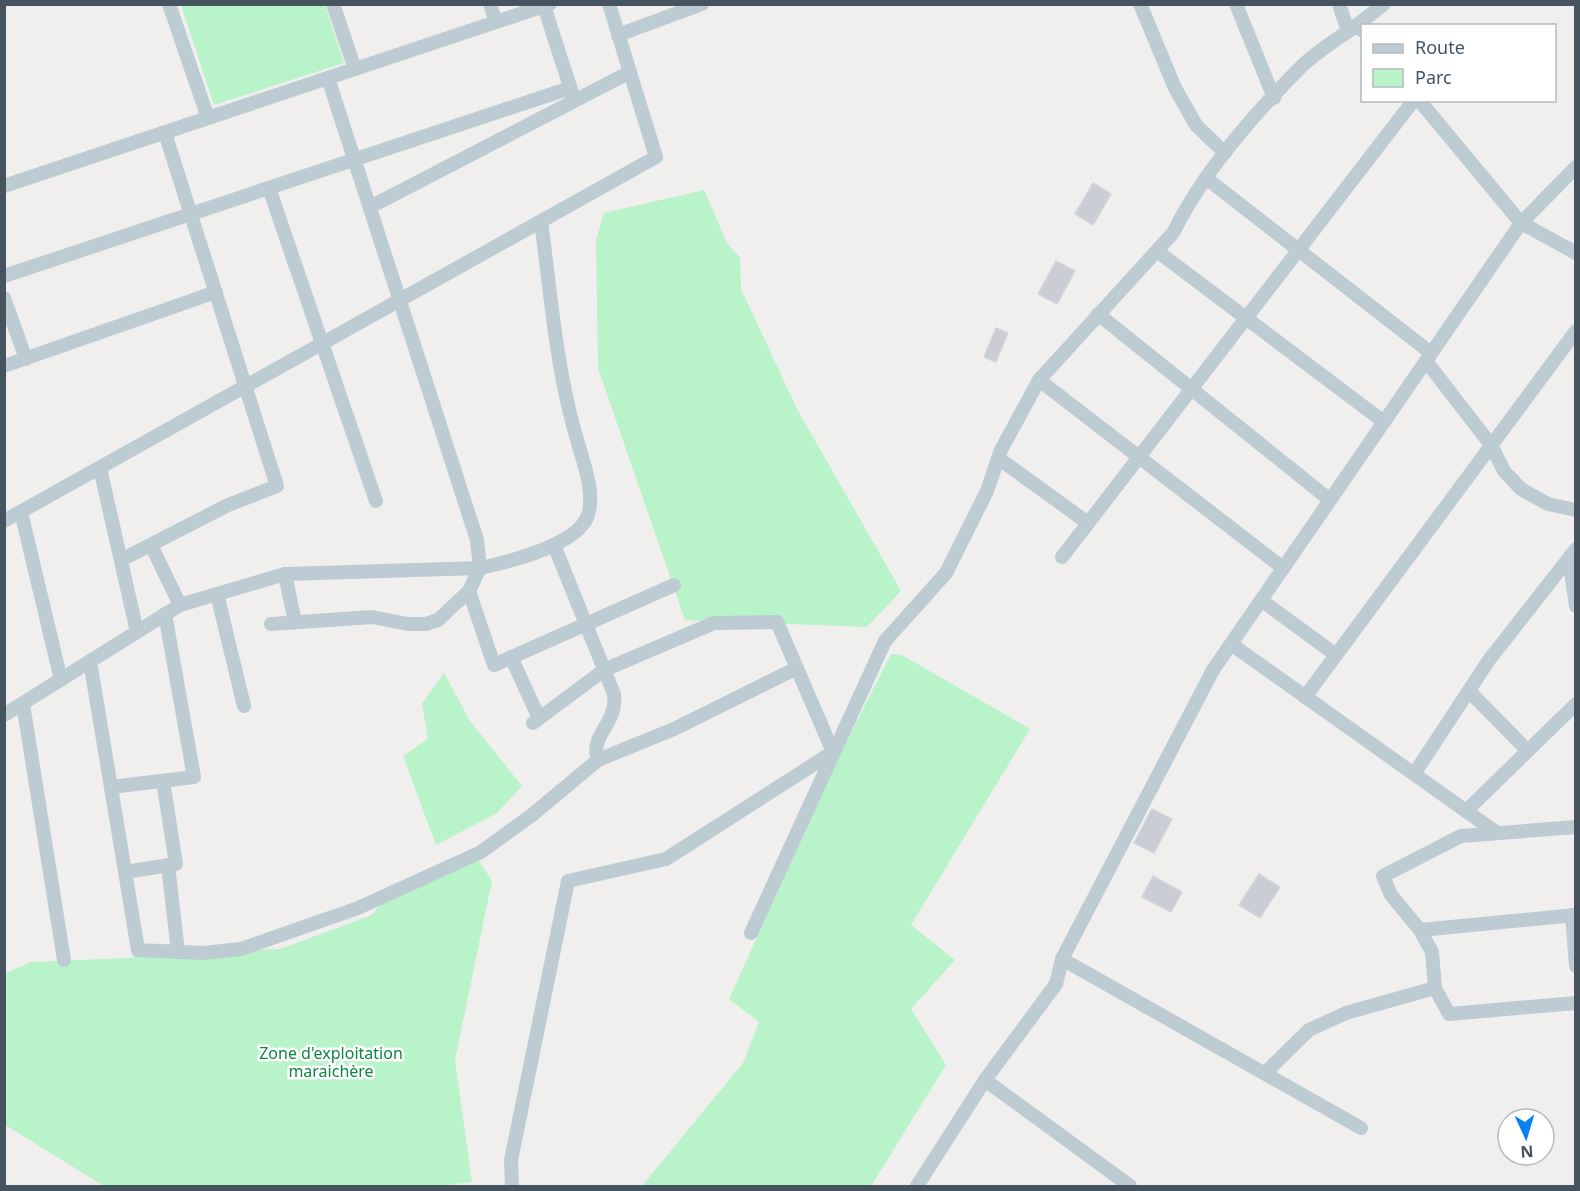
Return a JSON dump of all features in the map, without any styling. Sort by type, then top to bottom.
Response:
[{"type":"street","points":[[169,4],[208,118]]},
{"type":"street","points":[[333,4],[355,69]]},
{"type":"street","points":[[490,4],[496,22]]},
{"type":"street","points":[[4,521],[656,157],[609,4]]},
{"type":"street","points":[[618,35],[702,4]]},
{"type":"street","points":[[1140,4],[1175,88],[1196,125],[1225,153]]},
{"type":"street","points":[[1236,4],[1274,98]]},
{"type":"street","points":[[751,933],[885,641],[946,573],[987,491],[998,458],[1039,380],[1173,233],[1187,203],[1225,153],[1300,68],[1356,29],[1339,4]]},
{"type":"street","points":[[1362,24],[1384,4]]},
{"type":"street","points":[[4,186],[547,5],[572,95]]},
{"type":"street","points":[[4,276],[354,160],[572,95],[630,72]]},
{"type":"street","points":[[271,624],[372,617],[396,623],[426,624],[448,614],[470,591],[480,568],[477,540],[328,78]]},
{"type":"street","points":[[370,207],[572,95]]},
{"type":"street","points":[[1062,557],[1412,102]]},
{"type":"street","points":[[1421,102],[1521,223],[1575,253]]},
{"type":"street","points":[[121,560],[228,505],[277,486],[165,133]]},
{"type":"street","points":[[916,1186],[985,1080],[1056,984],[1062,959],[1213,670],[1521,223],[1575,167]]},
{"type":"street","points":[[1206,178],[1299,250],[1429,357],[1491,445],[1504,471],[1521,489],[1548,504],[1575,510]]},
{"type":"street","points":[[269,188],[376,501]]},
{"type":"street","points":[[4,715],[180,605],[285,574],[480,568],[511,562],[554,545],[581,526],[588,514],[589,486],[565,402],[541,221]]},
{"type":"street","points":[[1157,251],[1384,422]]},
{"type":"street","points":[[4,366],[216,292]]},
{"type":"street","points":[[4,298],[26,359]]},
{"type":"street","points":[[1098,314],[1330,500]]},
{"type":"street","points":[[1305,697],[1491,445],[1573,341]]},
{"type":"street","points":[[1039,380],[1283,568]]},
{"type":"street","points":[[998,458],[1088,523]]},
{"type":"street","points":[[100,468],[137,632]]},
{"type":"street","points":[[21,512],[61,680]]},
{"type":"street","points":[[151,545],[180,605]]},
{"type":"street","points":[[554,545],[604,670],[615,704],[614,713],[597,741],[595,752],[598,760]]},
{"type":"street","points":[[1572,554],[1575,606]]},
{"type":"street","points":[[1414,774],[1469,691],[1572,554]]},
{"type":"street","points":[[285,574],[295,622]]},
{"type":"street","points":[[470,591],[494,665],[674,585]]},
{"type":"street","points":[[217,594],[244,706]]},
{"type":"street","points":[[1261,600],[1336,655]]},
{"type":"street","points":[[111,787],[194,777],[165,614]]},
{"type":"street","points":[[511,657],[536,721],[604,670],[714,623],[777,622],[833,752]]},
{"type":"street","points":[[1231,644],[1497,833]]},
{"type":"street","points":[[90,661],[138,950],[203,953],[241,949],[339,915],[446,869],[481,852],[532,815],[598,760],[674,729],[797,668]]},
{"type":"street","points":[[1469,691],[1528,751]]},
{"type":"street","points":[[23,704],[64,960]]},
{"type":"street","points":[[1466,811],[1575,704]]},
{"type":"street","points":[[512,1186],[511,1160],[568,881],[666,859],[833,752]]},
{"type":"street","points":[[125,872],[176,864],[163,781]]},
{"type":"street","points":[[1575,827],[1461,836],[1383,876],[1391,895],[1420,930],[1432,952],[1435,988],[1449,1014],[1575,1003]]},
{"type":"street","points":[[168,866],[178,952]]},
{"type":"street","points":[[1420,930],[1574,915],[1575,966]]},
{"type":"street","points":[[1062,959],[1361,1128]]},
{"type":"street","points":[[1265,1073],[1309,1030],[1346,1013],[1435,988]]},
{"type":"street","points":[[985,1080],[1130,1186]]},
{"type":"green space","points":[[181,5],[325,5],[344,63],[214,105]]},
{"type":"green space","points":[[704,190],[727,243],[740,258],[741,289],[797,409],[901,591],[867,627],[685,620],[598,368],[596,240],[604,213]]},
{"type":"green space","points":[[891,654],[902,655],[1030,729],[911,925],[955,960],[911,1009],[946,1065],[871,1186],[642,1186],[743,1063],[759,1022],[729,999],[837,760]]},
{"type":"green space","points":[[444,673],[470,721],[522,786],[497,813],[436,845],[403,756],[428,739],[422,704]]},
{"type":"green space","name":"Zone d'exploitation maraichère","points":[[475,855],[492,881],[455,1060],[472,1182],[439,1186],[104,1186],[5,1125],[4,974],[31,962],[128,958],[178,952],[280,949],[372,915],[387,895]]},
{"type":"building","points":[[1093,183],[1111,194],[1093,225],[1075,214]]},
{"type":"building","points":[[1056,261],[1075,271],[1057,304],[1038,294]]},
{"type":"building","points":[[996,328],[1008,333],[996,362],[984,357]]},
{"type":"building","points":[[1152,809],[1172,819],[1154,853],[1134,843]]},
{"type":"building","points":[[1259,874],[1280,887],[1260,918],[1239,905]]},
{"type":"building","points":[[1153,876],[1182,892],[1171,912],[1142,897]]}]
